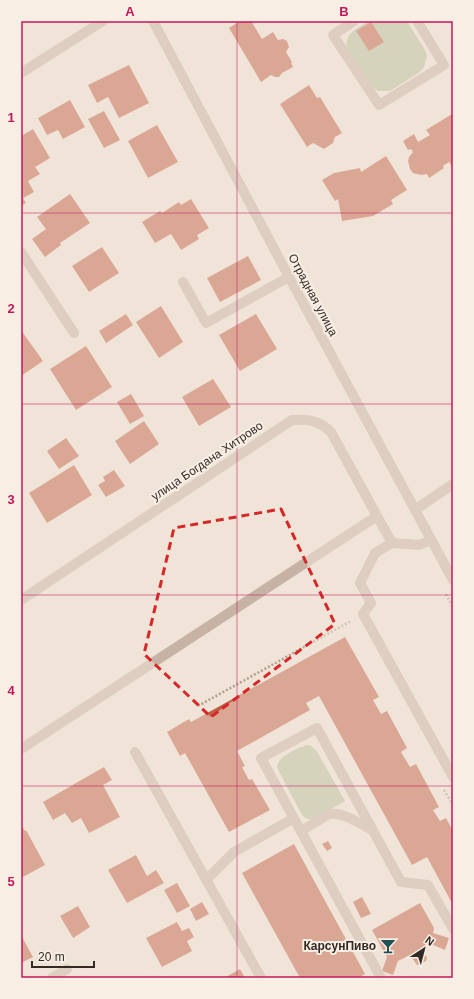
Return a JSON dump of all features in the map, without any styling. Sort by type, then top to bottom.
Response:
[{"type":"street","points":[[21,73],[103,21]]},
{"type":"street","name":"Отрадная улица","points":[[154,21],[289,277],[431,540],[449,563],[453,580]]},
{"type":"street","points":[[354,21],[333,35],[379,105],[444,65],[417,21]]},
{"type":"street","points":[[21,252],[74,333]]},
{"type":"street","points":[[183,282],[206,323],[289,277]]},
{"type":"street","name":"улица Богдана Хитрово","points":[[21,600],[292,420],[307,419],[322,424],[332,432],[392,543]]},
{"type":"street","points":[[415,510],[453,484]]},
{"type":"street","points":[[21,749],[377,516]]},
{"type":"street","points":[[431,540],[420,545],[392,543],[375,553],[360,583],[372,603],[363,614],[453,777]]},
{"type":"street","points":[[381,978],[261,758],[317,728],[400,882],[428,885],[453,929]]},
{"type":"street","points":[[135,752],[261,978]]},
{"type":"street","points":[[301,831],[329,814],[334,813],[342,815],[372,830]]},
{"type":"street","points":[[206,880],[234,852],[294,818]]},
{"type":"street","points":[[52,978],[67,968]]},
{"type":"path","points":[[198,706],[350,621],[354,628]]},
{"type":"path","points":[[442,785],[453,805]]},
{"type":"highlighted area","points":[[281,509],[335,624],[211,717],[144,654],[174,528]]},
{"type":"green space","points":[[369,21],[407,21],[425,50],[427,56],[424,67],[420,72],[390,91],[378,91],[372,87],[348,50],[347,40],[349,36],[356,29]]},
{"type":"green space","points":[[307,745],[316,750],[345,801],[314,819],[307,819],[302,815],[277,768],[280,760],[298,748]]},
{"type":"building","points":[[240,21],[251,21],[262,39],[273,32],[278,40],[283,39],[287,41],[289,47],[286,52],[292,62],[293,67],[282,73],[279,77],[271,75],[261,82],[229,28]]},
{"type":"building","points":[[371,22],[384,42],[369,51],[356,31]]},
{"type":"building","points":[[129,65],[149,103],[119,118],[108,97],[97,103],[88,85]]},
{"type":"building","points":[[309,85],[317,98],[320,97],[342,133],[335,137],[333,143],[324,149],[313,143],[307,147],[280,104]]},
{"type":"building","points":[[70,100],[85,127],[63,139],[58,130],[47,135],[38,118]]},
{"type":"building","points":[[104,111],[120,140],[104,148],[88,119]]},
{"type":"building","points":[[452,114],[453,166],[452,167],[449,162],[443,166],[444,168],[429,178],[427,174],[421,175],[413,173],[410,169],[408,161],[413,152],[411,149],[408,150],[403,141],[414,134],[418,142],[430,135],[426,130]]},
{"type":"building","points":[[157,125],[178,162],[148,178],[128,141]]},
{"type":"building","points":[[33,129],[50,158],[35,167],[40,174],[28,181],[34,192],[23,198],[26,203],[21,206],[21,136]]},
{"type":"building","points":[[386,156],[407,190],[391,200],[393,204],[373,216],[342,221],[338,199],[335,201],[322,180],[334,173],[360,168],[361,172]]},
{"type":"building","points":[[70,194],[90,223],[60,243],[61,245],[45,257],[32,239],[46,229],[37,217]]},
{"type":"building","points":[[191,199],[209,228],[197,235],[199,239],[181,250],[171,234],[155,243],[142,222],[160,211],[162,213],[179,202],[181,205]]},
{"type":"building","points":[[102,247],[119,273],[89,292],[72,266]]},
{"type":"building","points":[[248,256],[261,280],[220,302],[207,278]]},
{"type":"building","points":[[161,306],[183,342],[159,358],[136,322]]},
{"type":"building","points":[[126,314],[133,325],[106,343],[99,331]]},
{"type":"building","points":[[256,314],[277,349],[240,371],[219,335]]},
{"type":"building","points":[[21,330],[43,361],[21,376]]},
{"type":"building","points":[[86,346],[112,387],[76,410],[50,369]]},
{"type":"building","points":[[213,379],[231,407],[199,426],[182,397]]},
{"type":"building","points":[[131,394],[144,416],[130,424],[117,402]]},
{"type":"building","points":[[144,421],[159,444],[130,464],[115,441]]},
{"type":"building","points":[[66,438],[79,456],[59,469],[47,451]]},
{"type":"building","points":[[74,465],[92,495],[47,523],[29,493]]},
{"type":"building","points":[[114,470],[125,486],[106,497],[98,485],[105,481],[103,477]]},
{"type":"building","points":[[345,637],[379,697],[373,700],[381,714],[387,711],[407,748],[401,752],[410,767],[416,764],[439,807],[433,810],[440,821],[446,818],[453,831],[453,905],[427,857],[412,865],[319,696],[306,703],[310,710],[237,751],[245,766],[242,767],[249,780],[252,779],[270,810],[229,832],[185,753],[180,756],[167,732],[189,719],[191,722]]},
{"type":"building","points":[[104,767],[112,780],[103,785],[120,817],[89,833],[81,818],[72,823],[65,813],[53,820],[43,802]]},
{"type":"building","points":[[21,825],[25,831],[26,830],[45,865],[21,878]]},
{"type":"building","points":[[328,841],[332,848],[327,851],[322,844]]},
{"type":"building","points":[[294,844],[365,974],[358,978],[300,978],[242,873]]},
{"type":"building","points":[[136,855],[147,876],[156,870],[164,883],[127,903],[108,870]]},
{"type":"building","points":[[177,883],[190,906],[177,913],[164,890]]},
{"type":"building","points":[[362,897],[371,914],[361,918],[353,902]]},
{"type":"building","points":[[202,902],[209,914],[196,921],[190,909]]},
{"type":"building","points":[[420,903],[434,928],[433,933],[449,938],[445,950],[431,944],[422,949],[427,958],[426,961],[417,965],[410,955],[398,961],[393,975],[382,971],[387,957],[372,930]]},
{"type":"building","points":[[78,906],[90,927],[73,938],[60,916]]},
{"type":"building","points":[[177,922],[182,931],[189,928],[194,937],[187,941],[192,951],[162,967],[146,938]]},
{"type":"building","points":[[21,935],[33,957],[21,963]]},
{"type":"building","points":[[240,969],[245,978],[224,978]]},
{"type":"place","name":"КарсунПиво","points":[[388,946]]}]
